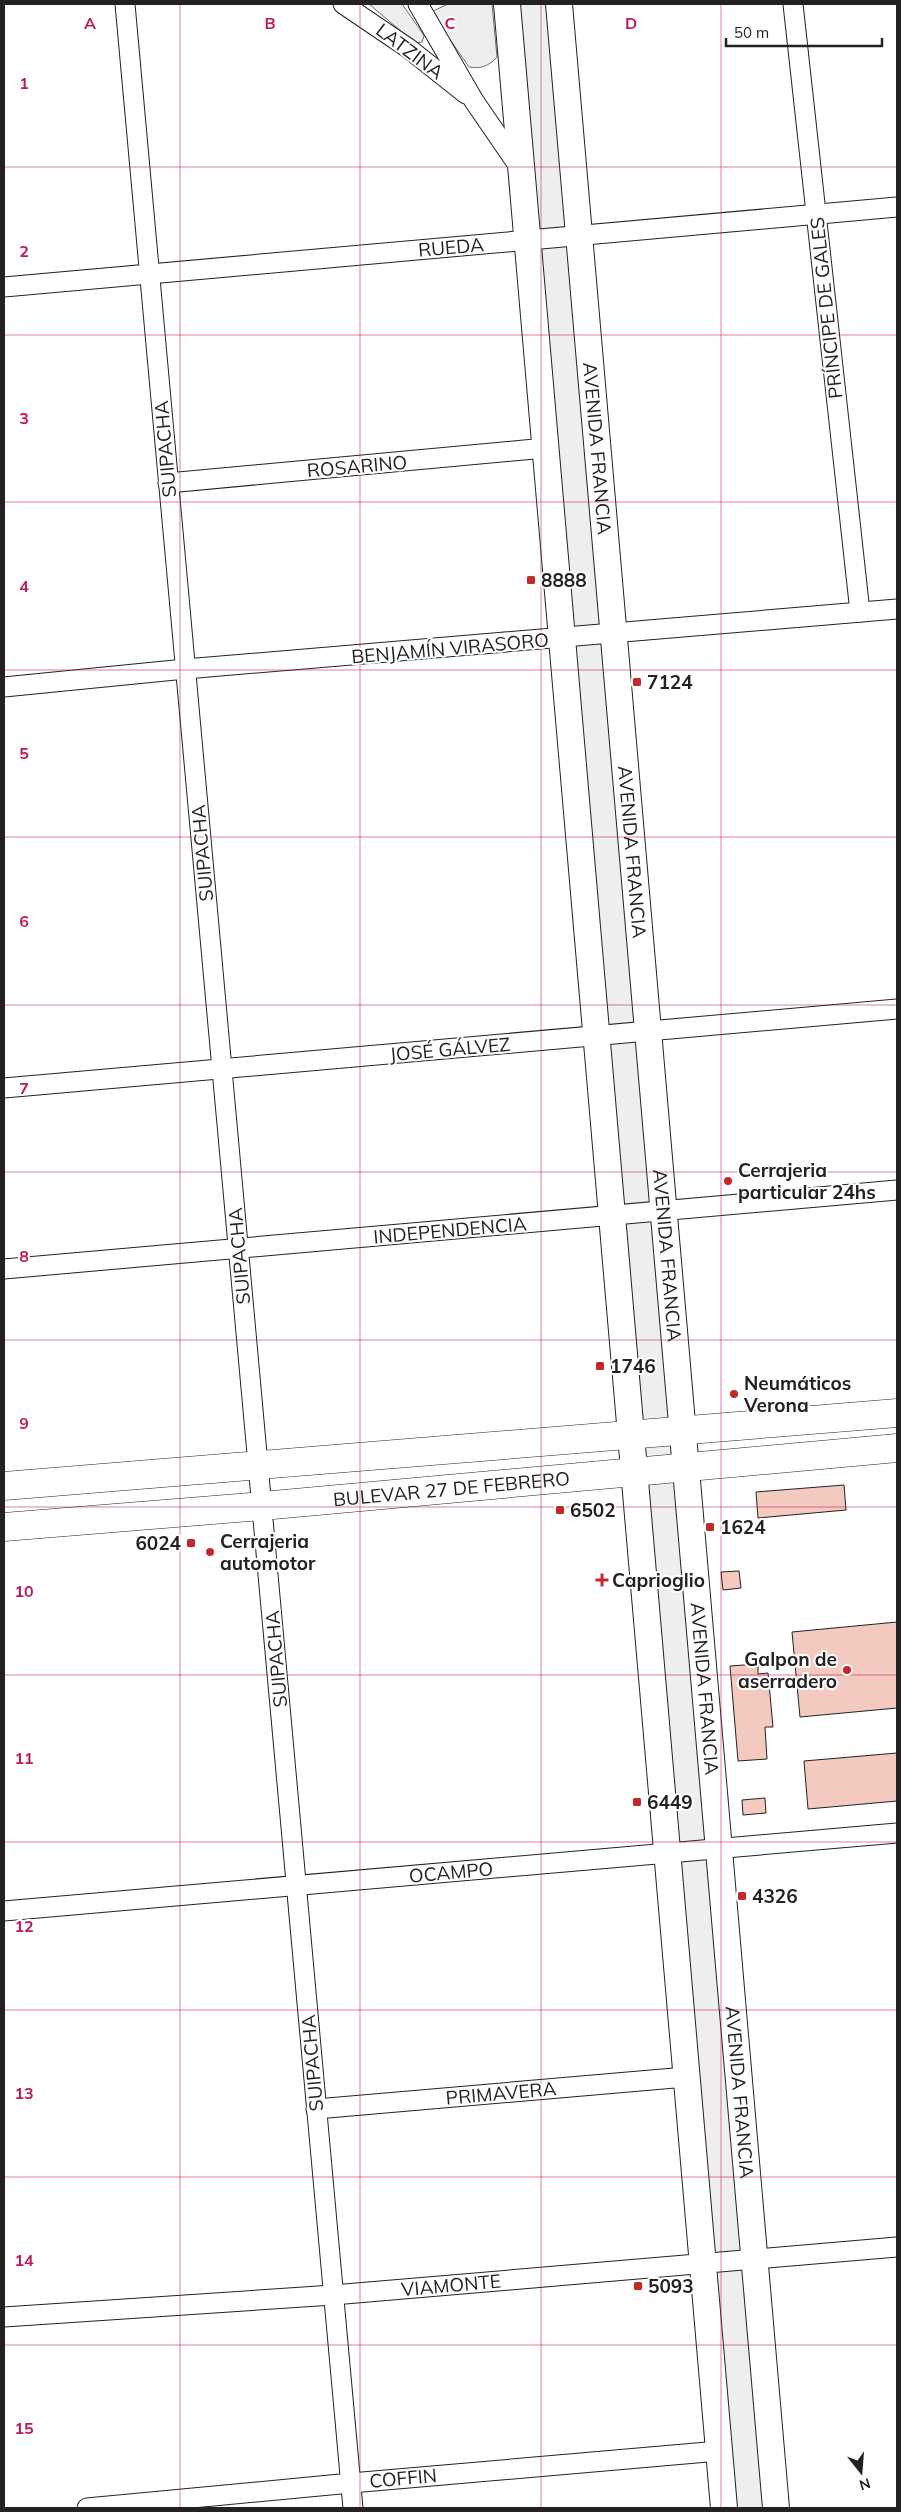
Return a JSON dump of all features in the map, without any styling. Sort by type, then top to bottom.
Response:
[{"type":"main road","points":[[507,4],[724,2508]]},
{"type":"main road","name":"AVENIDA FRANCIA","points":[[559,4],[776,2508]]},
{"type":"main road","name":"BULEVAR 27 DE FEBRERO","points":[[4,1486],[897,1413]]},
{"type":"main road","name":"BULEVAR 27 DE FEBRERO","points":[[4,1527],[262,1506],[897,1448]]},
{"type":"street","name":"SUIPACHA","points":[[125,4],[353,2508]]},
{"type":"street","name":"LATZINA","points":[[343,4],[408,48],[474,102]]},
{"type":"street","points":[[418,4],[474,102],[521,169]]},
{"type":"street","name":"PRÍNCIPE DE GALES","points":[[793,4],[860,612]]},
{"type":"street","name":"RUEDA","points":[[4,287],[897,207]]},
{"type":"street","name":"ROSARINO","points":[[168,483],[545,448]]},
{"type":"street","name":"BENJAMÍN VIRASORO","points":[[4,687],[185,669],[562,639],[897,609]]},
{"type":"street","name":"JOSÉ GÁLVEZ","points":[[4,1088],[897,1009]]},
{"type":"street","name":"INDEPENDENCIA","points":[[4,1270],[897,1190]]},
{"type":"street","name":"OCAMPO","points":[[4,1911],[897,1832]]},
{"type":"street","name":"PRIMAVERA","points":[[316,2110],[686,2076]]},
{"type":"street","name":"VIAMONTE","points":[[4,2317],[333,2295],[897,2247]]},
{"type":"street","name":"COFFIN","points":[[87,2508],[719,2451]]},
{"type":"shaded area","points":[[369,4],[402,4],[424,36],[422,42],[415,43]]},
{"type":"shaded area","points":[[448,4],[492,4],[497,57],[491,63],[477,68],[469,67],[431,12]]},
{"type":"shaded area","points":[[507,4],[559,4],[776,2508],[724,2508]]},
{"type":"building","points":[[844,1485],[846,1510],[758,1518],[756,1492]]},
{"type":"building","points":[[739,1571],[741,1588],[723,1590],[721,1572]]},
{"type":"building","name":"Galpon de aserradero","points":[[897,1622],[897,1708],[800,1717],[792,1632]]},
{"type":"building","points":[[758,1664],[758,1674],[768,1673],[773,1727],[765,1727],[767,1759],[738,1761],[730,1666]]},
{"type":"building","points":[[897,1753],[897,1801],[808,1809],[804,1761]]},
{"type":"building","points":[[765,1798],[766,1813],[743,1815],[742,1800]]},
{"type":"place","name":"8888","points":[[531,580]]},
{"type":"place","name":"7124","points":[[637,682]]},
{"type":"place","name":"Cerrajeria particular 24hs","points":[[728,1181]]},
{"type":"place","name":"1746","points":[[600,1366]]},
{"type":"place","name":"Neumáticos Verona","points":[[734,1394]]},
{"type":"place","name":"6502","points":[[560,1510]]},
{"type":"place","name":"1624","points":[[710,1527]]},
{"type":"place","name":"6024","points":[[191,1543]]},
{"type":"place","name":"Cerrajeria automotor","points":[[210,1552]]},
{"type":"place","name":"Caprioglio","points":[[602,1580]]},
{"type":"place","name":"Galpon de aserradero","points":[[847,1670]]},
{"type":"place","name":"6449","points":[[637,1802]]},
{"type":"place","name":"4326","points":[[742,1896]]},
{"type":"place","name":"5093","points":[[638,2286]]}]
